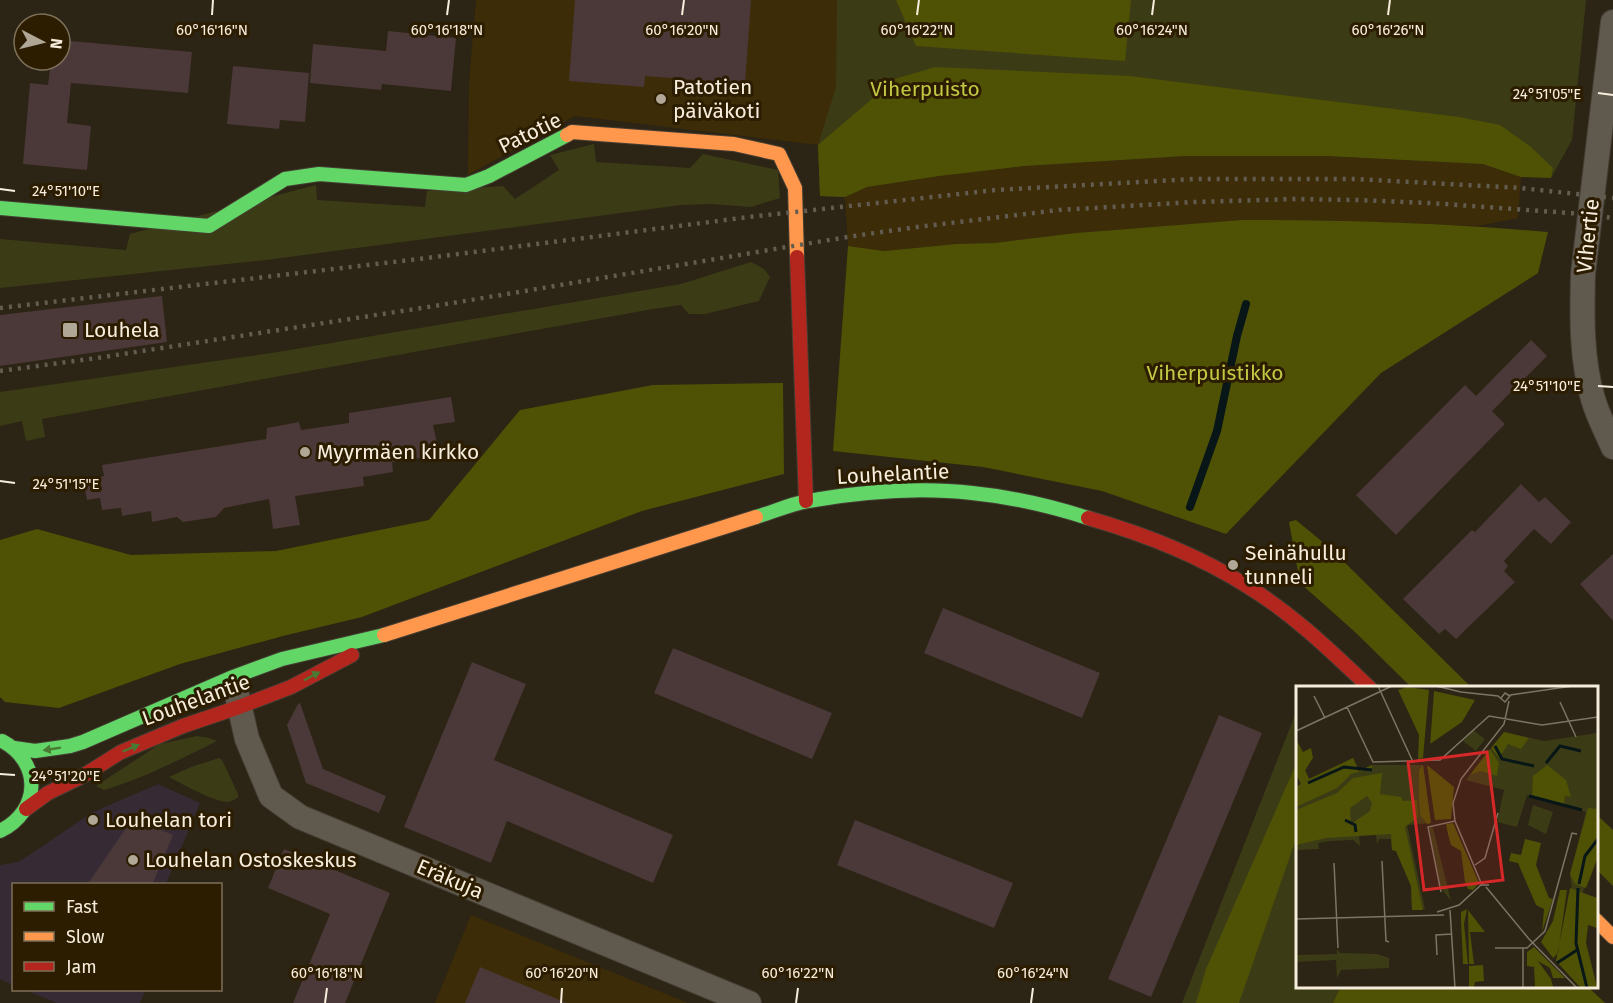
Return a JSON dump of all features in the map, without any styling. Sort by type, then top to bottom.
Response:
[{"type":"main road","name":"Patotie","points":[[0,208],[209,226],[285,179],[320,174],[466,185],[489,176],[572,132],[734,144],[779,154],[795,188],[806,501]]},
{"type":"main road","name":"Louhelantie","points":[[14,748],[35,752],[70,746],[233,677],[282,659],[384,635],[806,501],[874,492],[943,490],[988,494],[1077,514],[1127,529],[1214,567],[1247,585],[1320,640],[1368,686]]},
{"type":"main road","name":"Louhelantie","points":[[0,831],[14,824],[26,809],[48,793],[81,777],[121,752],[183,726],[291,687],[384,635]]},
{"type":"main road","points":[[0,740],[14,748],[26,763],[31,776],[31,793],[26,809]]},
{"type":"main road","points":[[1598,922],[1613,937]]},
{"type":"street","name":"Vihertie","points":[[1613,22],[1610,70],[1583,274],[1582,310],[1587,371],[1593,399],[1613,447]]},
{"type":"street","name":"Eräkuja","points":[[233,677],[247,739],[271,796],[300,817],[749,1003]]},
{"type":"shaded area","name":"Patotien päiväkoti","points":[[476,0],[880,0],[873,72],[818,145],[575,116],[468,175],[469,83]]},
{"type":"shaded area","points":[[1185,156],[1328,156],[1483,164],[1521,177],[1518,218],[1478,226],[1320,220],[1241,220],[884,251],[848,246],[845,197],[867,187],[1024,166]]},
{"type":"shaded area","points":[[158,784],[200,803],[166,883],[12,883],[12,985],[0,979],[0,865],[18,862],[91,813]]},
{"type":"shaded area","points":[[471,915],[688,1003],[435,1003]]},
{"type":"shaded area","points":[[27,991],[145,991],[140,1003],[57,1003]]},
{"type":"green space","name":"Viherpuisto","points":[[837,0],[1586,0],[1572,140],[1551,178],[1521,177],[1483,164],[1328,156],[1185,156],[1024,166],[939,176],[867,187],[845,197],[820,196],[818,145],[836,87]]},
{"type":"green space","points":[[896,0],[1131,0],[1125,61],[916,46]]},
{"type":"green space","points":[[935,67],[1130,76],[1459,117],[1500,125],[1531,147],[1553,168],[1551,178],[1521,177],[1483,164],[1328,156],[1185,156],[1024,166],[867,187],[845,197],[820,196],[818,145],[895,79]]},
{"type":"green space","points":[[594,144],[596,162],[690,168],[703,154],[778,170],[780,198],[751,207],[711,204],[681,205],[266,260],[0,288],[0,239],[126,250],[130,234],[316,185],[317,200],[425,207],[427,191],[503,186],[515,199],[559,170],[550,155]]},
{"type":"green space","name":"Viherpuistikko","points":[[1241,220],[1395,223],[1548,232],[1538,273],[1381,373],[1226,534],[1102,491],[983,467],[833,451],[848,246],[884,251]]},
{"type":"green space","points":[[751,262],[764,269],[770,277],[759,301],[705,314],[689,314],[681,305],[653,309],[42,419],[45,437],[26,441],[22,421],[0,426],[0,392],[272,353],[681,284]]},
{"type":"green space","points":[[783,383],[784,474],[642,511],[362,617],[180,664],[59,708],[5,702],[0,697],[0,540],[37,529],[131,555],[276,551],[429,520],[520,410],[653,385]]},
{"type":"green space","points":[[1296,520],[1331,549],[1470,686],[1410,686],[1355,632],[1300,583],[1289,522]]},
{"type":"green space","points":[[1296,712],[1296,988],[1589,988],[1605,1003],[1182,1003]]},
{"type":"green space","points":[[197,736],[217,741],[133,780],[104,790],[96,786],[160,744]]},
{"type":"green space","points":[[219,758],[238,794],[238,797],[230,802],[208,796],[169,777],[191,767]]},
{"type":"green space","points":[[1296,765],[1296,839],[1239,1003],[1196,1003],[1206,969]]},
{"type":"green space","points":[[1598,816],[1613,830],[1613,886],[1598,871]]},
{"type":"green space","points":[[1340,988],[1589,988],[1605,1003],[1333,1003]]},
{"type":"building","points":[[575,0],[751,0],[745,84],[645,76],[644,87],[569,81]]},
{"type":"building","points":[[388,31],[456,38],[451,91],[382,84],[381,90],[310,83],[313,44],[386,51]]},
{"type":"building","points":[[72,41],[192,52],[188,93],[71,83],[67,123],[91,126],[87,170],[23,164],[30,83],[48,85],[50,72],[72,72]]},
{"type":"building","points":[[233,66],[309,73],[305,122],[280,120],[279,129],[227,124]]},
{"type":"building","points":[[162,296],[167,342],[0,366],[0,315]]},
{"type":"building","points":[[1531,340],[1547,356],[1492,411],[1505,424],[1396,535],[1356,495],[1465,385],[1476,396]]},
{"type":"building","name":"Myyrmäen kirkko","points":[[451,397],[455,422],[433,425],[437,443],[421,445],[422,458],[392,462],[393,472],[363,477],[364,486],[295,496],[300,525],[273,529],[269,499],[224,508],[216,517],[183,522],[177,517],[152,522],[151,511],[122,516],[121,508],[102,510],[100,498],[87,500],[83,480],[104,476],[102,465],[266,439],[267,428],[299,422],[301,430],[349,423],[349,413]]},
{"type":"building","points":[[1521,484],[1539,502],[1545,497],[1571,522],[1551,544],[1534,529],[1504,561],[1508,566],[1504,571],[1515,582],[1456,639],[1445,629],[1439,634],[1403,599],[1472,530],[1475,532]]},
{"type":"building","points":[[1613,554],[1613,621],[1580,584]]},
{"type":"building","points":[[943,608],[1100,673],[1082,718],[924,653]]},
{"type":"building","points":[[673,648],[832,713],[812,759],[654,693]]},
{"type":"building","points":[[472,662],[526,684],[494,760],[673,835],[653,883],[507,821],[491,863],[404,827]]},
{"type":"building","points":[[300,703],[323,769],[386,796],[379,813],[306,783],[287,725]]},
{"type":"building","points":[[1219,715],[1262,733],[1151,997],[1108,979]]},
{"type":"building","name":"Louhelan Ostoskeskus","points":[[133,818],[173,835],[153,883],[88,883]]},
{"type":"building","points":[[855,820],[1013,883],[994,928],[837,865]]},
{"type":"building","points":[[284,849],[390,893],[345,1003],[293,1003],[330,914],[268,888]]},
{"type":"building","points":[[480,967],[567,1003],[465,1003]]},
{"type":"waterway","points":[[1190,507],[1217,431],[1246,304]]},
{"type":"railway","points":[[0,308],[419,259],[749,217],[996,190],[1194,179],[1356,179],[1521,188],[1613,198]]},
{"type":"railway","points":[[0,371],[441,305],[847,237],[1059,210],[1296,199],[1430,203],[1613,218]]},
{"type":"traffic: fast","points":[[0,208],[209,226],[285,179],[319,174],[466,185],[489,176],[567,135]]},
{"type":"traffic: fast","points":[[756,517],[808,501],[890,491],[932,490],[1002,497],[1088,518]]},
{"type":"traffic: fast","points":[[14,748],[35,751],[70,746],[233,677],[282,659],[384,635]]},
{"type":"traffic: fast","points":[[0,831],[23,811],[29,799],[31,786],[30,773],[24,761],[15,750],[2,741]]},
{"type":"traffic: slow","points":[[567,135],[572,132],[734,144],[779,154],[795,188],[797,257]]},
{"type":"traffic: slow","points":[[384,635],[756,517]]},
{"type":"traffic: slow","points":[[1598,922],[1613,937]]},
{"type":"traffic: jam","points":[[797,257],[806,501]]},
{"type":"traffic: jam","points":[[1088,518],[1170,546],[1247,586],[1296,621],[1368,686]]},
{"type":"traffic: jam","points":[[26,809],[48,793],[81,777],[121,752],[183,726],[291,687],[352,655]]},
{"type":"place","name":"Patotien päiväkoti","points":[[661,99]]},
{"type":"place","name":"Louhela","points":[[70,330]]},
{"type":"place","name":"Myyrmäen kirkko","points":[[305,452]]},
{"type":"place","name":"Seinähullu tunneli","points":[[1233,565]]},
{"type":"place","name":"Louhelan tori","points":[[93,820]]},
{"type":"place","name":"Louhelan Ostoskeskus","points":[[133,860]]}]
